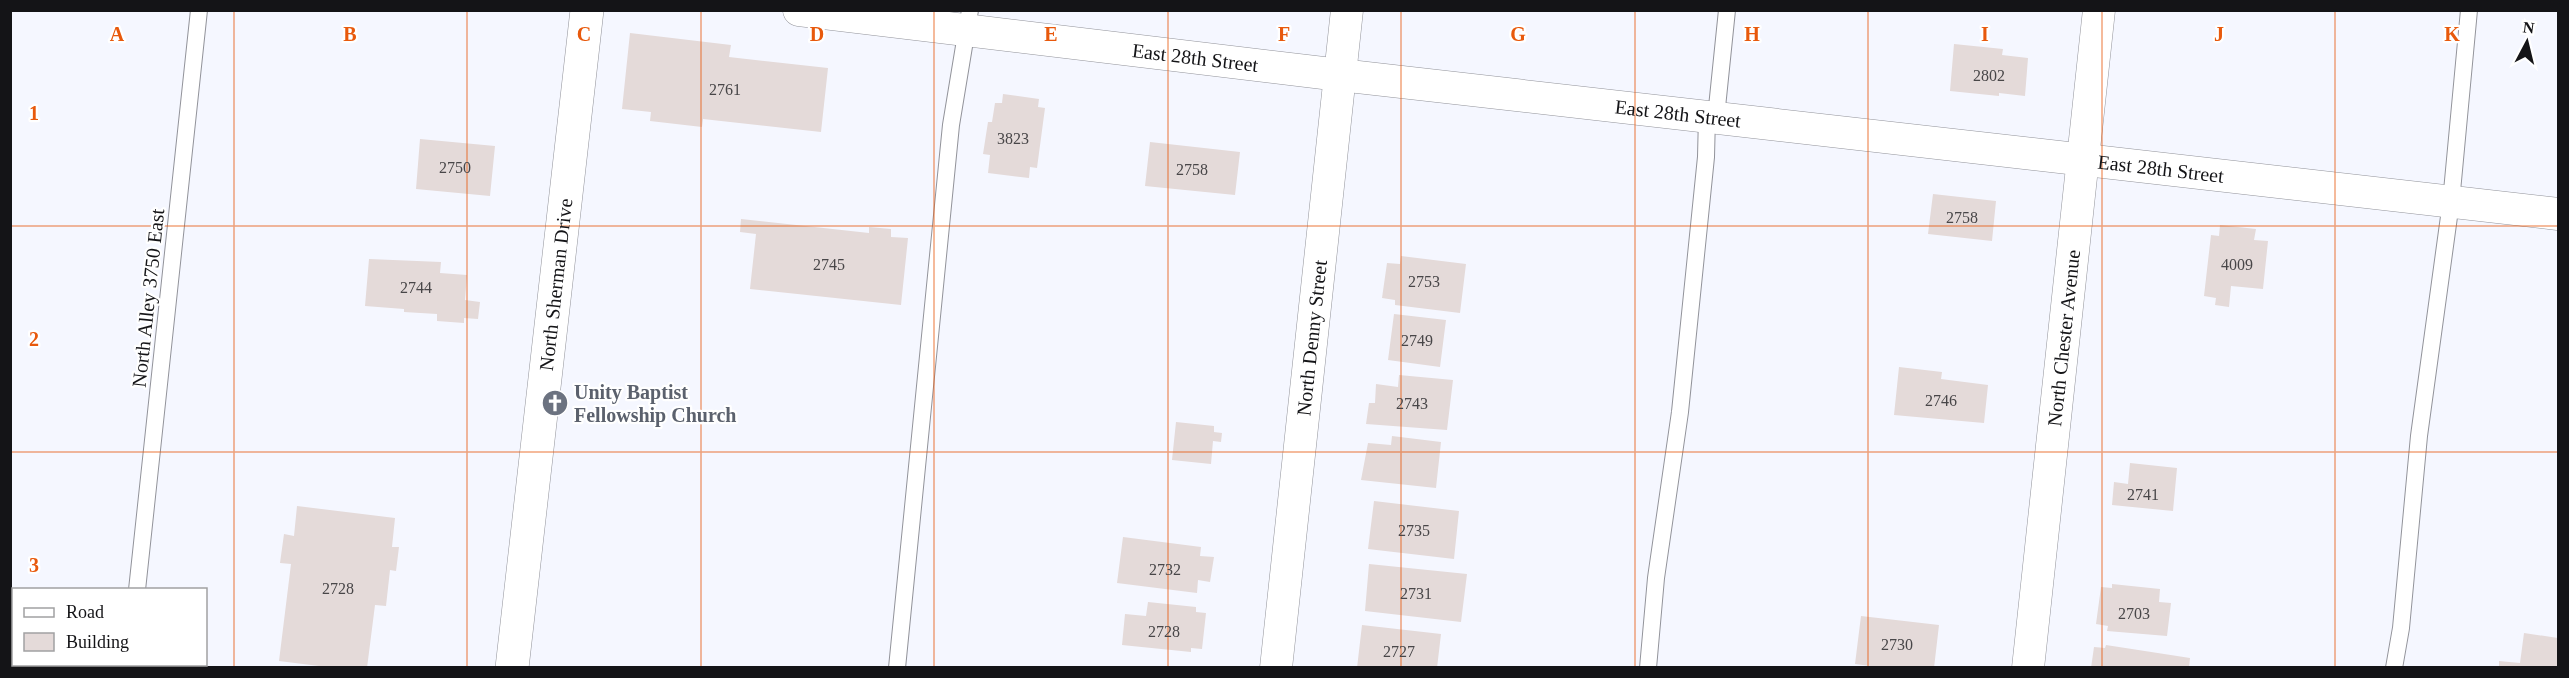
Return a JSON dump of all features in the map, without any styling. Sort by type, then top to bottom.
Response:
[{"type":"main road","name":"North Sherman Drive","points":[[512,668],[587,10]]},
{"type":"street","name":"East 28th Street","points":[[799,10],[968,20],[1340,75],[2559,214]]},
{"type":"street","name":"North Denny Street","points":[[1276,668],[1347,10]]},
{"type":"street","name":"North Chester Avenue","points":[[2028,668],[2099,10]]},
{"type":"lane","name":"North Alley 3750 East","points":[[137,588],[198,10]]},
{"type":"lane","points":[[1648,668],[1656,578],[1680,412],[1704,169],[1727,10]]},
{"type":"lane","points":[[2394,668],[2401,628],[2419,436],[2451,201],[2469,10]]},
{"type":"lane","points":[[897,668],[951,125],[968,20]]},
{"type":"building","points":[[630,33],[731,45],[729,57],[828,68],[821,132],[703,119],[702,127],[650,121],[651,112],[622,109]]},
{"type":"building","points":[[1954,44],[2003,49],[2002,55],[2028,58],[2025,96],[1950,91]]},
{"type":"building","points":[[1003,94],[1039,99],[1038,107],[1045,108],[1037,168],[1030,167],[1029,178],[988,173],[990,155],[983,154],[988,122],[992,122],[995,103],[1002,103]]},
{"type":"building","points":[[420,139],[495,146],[490,196],[416,189]]},
{"type":"building","points":[[1150,142],[1240,152],[1235,195],[1145,186]]},
{"type":"building","points":[[1933,194],[1996,201],[1992,241],[1928,234]]},
{"type":"building","points":[[741,219],[869,233],[869,227],[891,229],[891,237],[908,238],[901,305],[750,289],[756,234],[740,232]]},
{"type":"building","points":[[2220,225],[2256,229],[2254,240],[2268,241],[2263,289],[2231,286],[2229,307],[2215,305],[2216,298],[2204,296],[2211,235],[2219,236]]},
{"type":"building","points":[[1401,256],[1466,264],[1460,313],[1395,305],[1395,300],[1382,298],[1387,263],[1400,264]]},
{"type":"building","points":[[369,259],[441,262],[440,273],[467,275],[465,300],[480,302],[478,319],[464,318],[464,323],[437,321],[437,314],[365,306]]},
{"type":"building","points":[[1394,314],[1446,320],[1440,367],[1388,360]]},
{"type":"building","points":[[1899,367],[1942,372],[1941,379],[1988,385],[1984,423],[1894,415]]},
{"type":"building","points":[[1399,375],[1453,380],[1447,430],[1366,424],[1369,403],[1375,403],[1376,384],[1398,387]]},
{"type":"building","points":[[1176,422],[1214,426],[1214,432],[1222,433],[1221,442],[1213,441],[1211,464],[1172,460]]},
{"type":"building","points":[[1392,436],[1441,442],[1436,488],[1361,480],[1368,443],[1391,445]]},
{"type":"building","points":[[2130,463],[2177,468],[2173,511],[2112,505],[2114,482],[2128,484]]},
{"type":"building","points":[[1374,501],[1459,511],[1454,559],[1368,549]]},
{"type":"building","points":[[297,506],[395,518],[392,547],[399,547],[396,571],[390,570],[386,606],[375,605],[367,668],[335,668],[279,661],[291,564],[280,563],[284,534],[294,536]]},
{"type":"building","points":[[1123,537],[1201,547],[1200,556],[1214,557],[1210,582],[1198,580],[1197,593],[1117,583]]},
{"type":"building","points":[[1369,564],[1467,574],[1461,622],[1365,611]]},
{"type":"building","points":[[2112,584],[2160,589],[2159,602],[2171,603],[2167,636],[2107,631],[2108,626],[2096,624],[2101,587],[2112,588]]},
{"type":"building","points":[[1148,602],[1196,607],[1196,612],[1206,613],[1202,649],[1191,648],[1191,652],[1122,645],[1125,614],[1146,616]]},
{"type":"building","points":[[1861,616],[1939,625],[1934,668],[1886,668],[1855,664]]},
{"type":"building","points":[[1362,625],[1441,634],[1437,668],[1357,668]]},
{"type":"building","points":[[2524,633],[2558,638],[2558,668],[2499,668],[2499,661],[2520,663]]},
{"type":"building","points":[[2106,645],[2190,658],[2189,668],[2091,668],[2094,647],[2105,648]]},
{"type":"place","name":"Unity Baptist Fellowship Church","points":[[555,403]]}]
